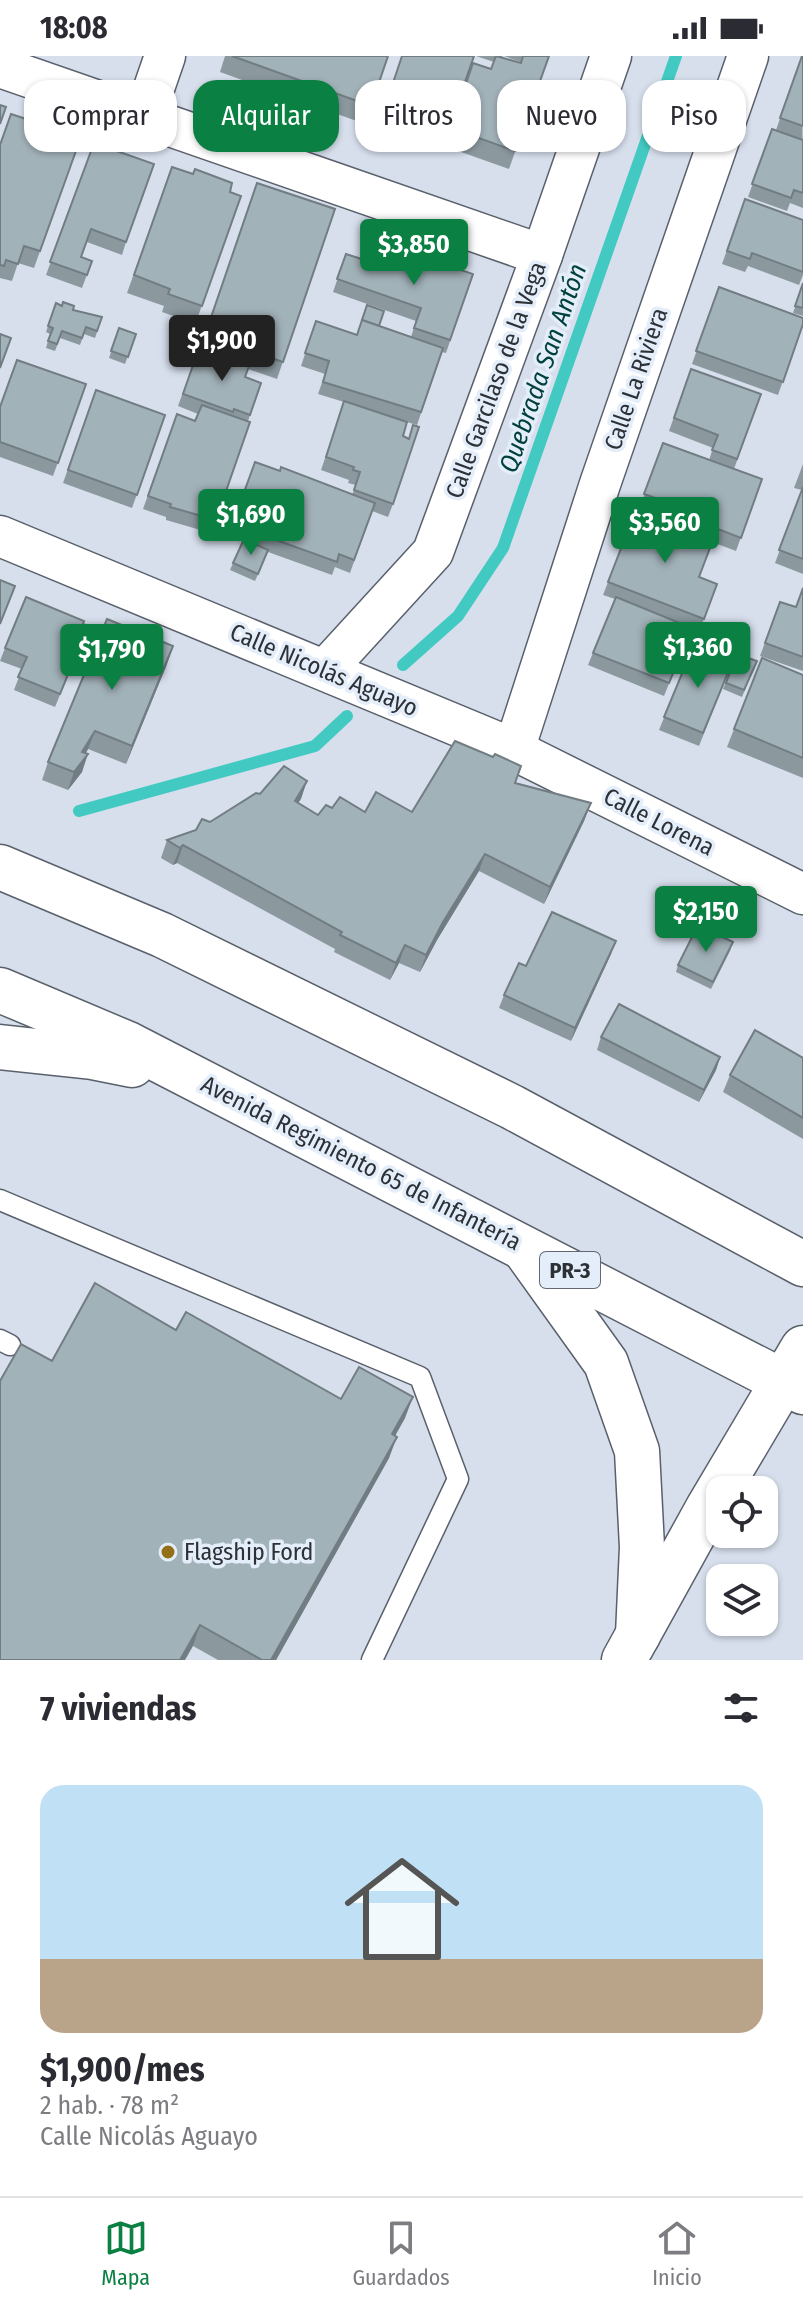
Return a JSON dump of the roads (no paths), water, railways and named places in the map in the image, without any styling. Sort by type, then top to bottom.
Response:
[{"type":"main road","points":[[0,867],[162,935],[512,1107],[803,1264]]},
{"type":"main road","name":"Avenida Regimiento 65 de Infantería","points":[[0,990],[128,1044],[521,1245],[796,1373]]},
{"type":"main road","points":[[0,1047],[92,1057],[193,1078]]},
{"type":"main road","points":[[521,1245],[606,1363],[637,1451],[642,1547],[631,1647]]},
{"type":"main road","points":[[631,1647],[796,1373]]},
{"type":"street","points":[[157,80],[165,56]]},
{"type":"street","name":"Calle Garcilaso de la Vega","points":[[325,670],[433,552],[611,56]]},
{"type":"street","name":"Calle La Riviera","points":[[514,750],[600,484],[748,56]]},
{"type":"street","points":[[0,67],[37,80]]},
{"type":"street","points":[[177,128],[542,255]]},
{"type":"street","name":"Calle Nicolás Aguayo","points":[[0,536],[514,750]]},
{"type":"street","name":"Calle Lorena","points":[[514,750],[803,894]]},
{"type":"lane","points":[[0,1200],[420,1377],[458,1479],[372,1660]]},
{"type":"waterway","name":"Quebrada San Antón","points":[[403,665],[458,616],[503,548],[676,56]]},
{"type":"waterway","name":"Quebrada San Antón","points":[[79,811],[315,746],[347,716]]},
{"type":"place","name":"Flagship Ford","points":[[168,1552]]}]
